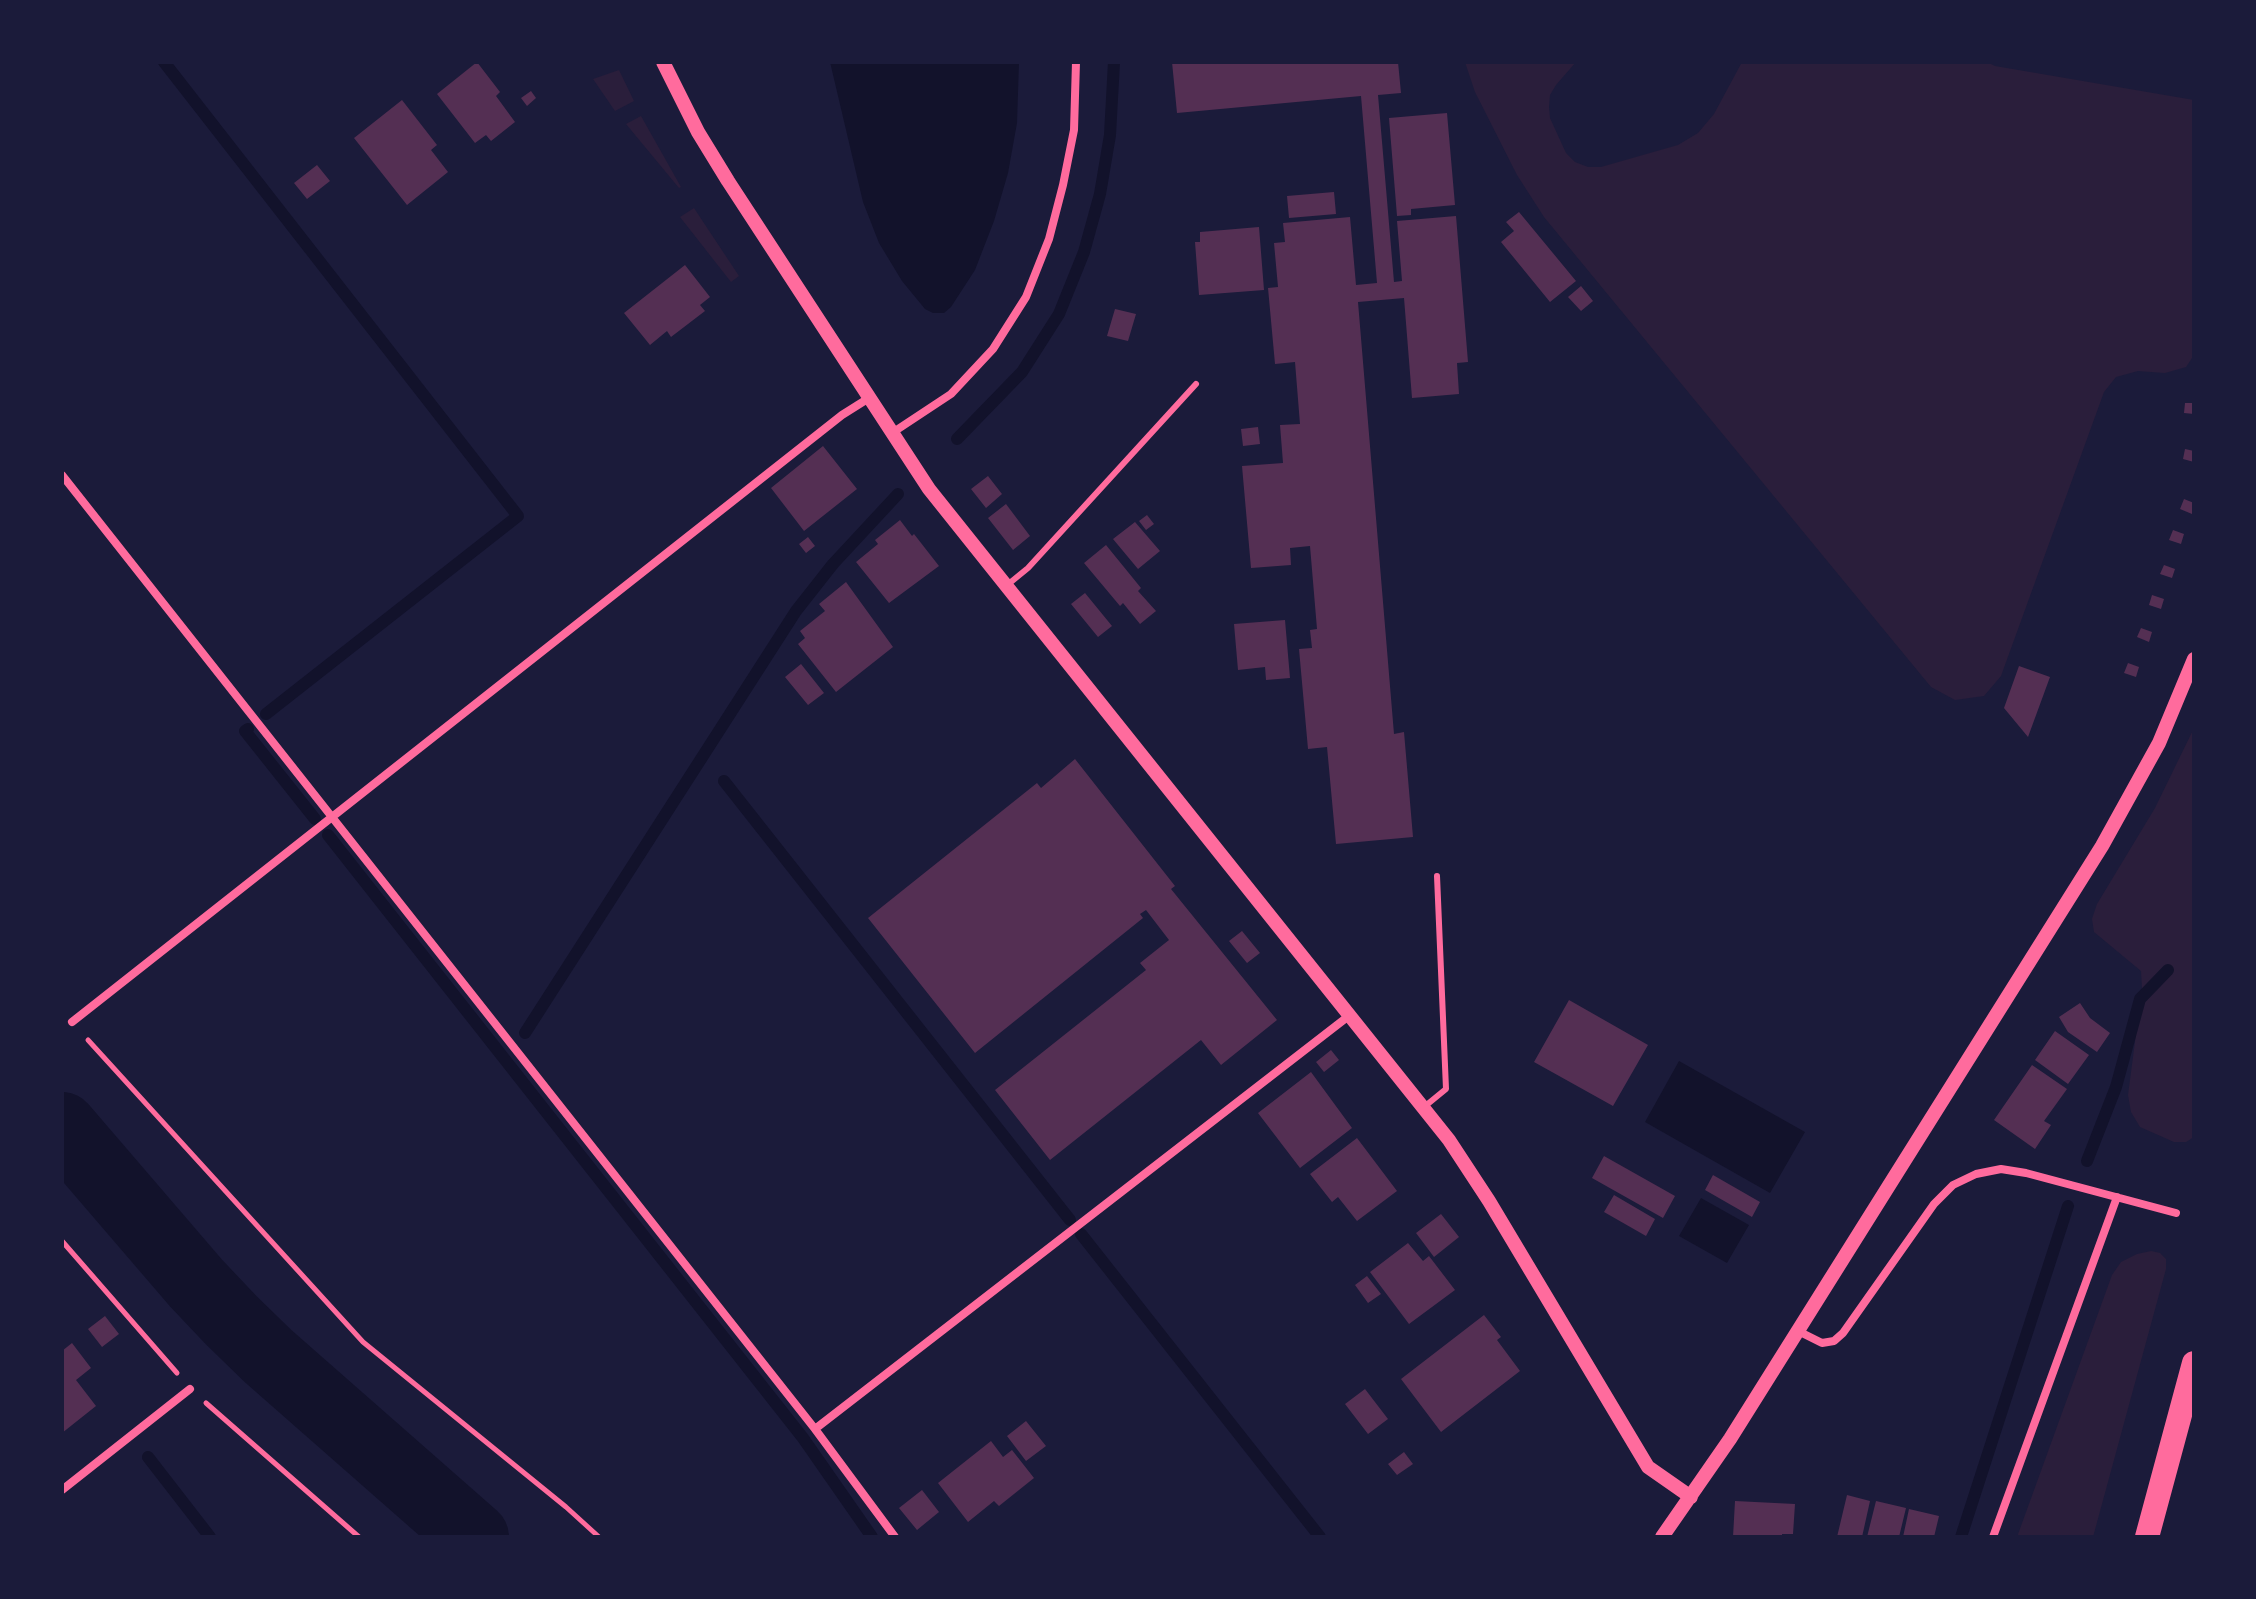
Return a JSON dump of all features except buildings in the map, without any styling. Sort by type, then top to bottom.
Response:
[{"type":"highway","points":[[2147,1537],[2194,1363]]},
{"type":"street","points":[[663,62],[698,132],[728,181],[929,489],[1424,1107],[1489,1201],[1648,1467],[1691,1497]]},
{"type":"street","points":[[892,433],[951,394],[993,349],[1026,297],[1049,239],[1063,185],[1074,130],[1076,62]]},
{"type":"street","points":[[72,1022],[842,415],[869,398]]},
{"type":"street","points":[[62,475],[815,1429],[895,1537]]},
{"type":"street","points":[[1662,1537],[1798,1331],[2102,846],[2159,743],[2194,659]]},
{"type":"street","points":[[815,1429],[1350,1015]]},
{"type":"street","points":[[1798,1331],[1822,1343],[1834,1341],[1843,1333],[1934,1204],[1953,1185],[1976,1174],[2001,1169],[2026,1173],[2176,1213]]},
{"type":"street","points":[[1993,1537],[2117,1197]]},
{"type":"street","points":[[62,1490],[190,1389]]},
{"type":"lane","points":[[1006,586],[1028,568],[1196,384]]},
{"type":"lane","points":[[1424,1107],[1446,1089],[1437,876]]},
{"type":"path","points":[[72,1022],[363,1342],[599,1537]]},
{"type":"shaded area","points":[[830,62],[1019,62],[1017,123],[1008,173],[994,221],[975,270],[944,313],[925,309],[902,281],[879,243],[863,202]]},
{"type":"shaded area","points":[[1465,62],[1576,62],[1550,95],[1550,118],[1566,153],[1575,162],[1588,167],[1601,167],[1678,145],[1698,133],[1714,114],[1742,62],[1987,62],[1995,66],[2194,100],[2194,355],[2186,367],[2165,373],[2138,371],[2116,377],[2104,392],[2001,676],[1984,696],[1955,700],[1931,687],[1544,217],[1517,175],[1475,92]]},
{"type":"shaded area","points":[[619,70],[634,101],[615,111],[593,79]]},
{"type":"shaded area","points":[[641,116],[681,187],[626,124]]},
{"type":"shaded area","points":[[694,208],[739,276],[731,282],[680,217]]},
{"type":"shaded area","points":[[2194,728],[2194,1137],[2186,1142],[2174,1142],[2140,1127],[2131,1112],[2128,1095],[2142,988],[2141,971],[2094,932],[2092,919],[2097,904],[2155,808]]},
{"type":"shaded area","points":[[1679,1061],[1805,1132],[1770,1193],[1645,1122]]},
{"type":"shaded area","points":[[1701,1198],[1749,1225],[1727,1263],[1679,1236]]},
{"type":"shaded area","points":[[2151,1251],[2160,1253],[2166,1259],[2166,1269],[2093,1537],[2017,1537],[2112,1275],[2121,1262]]},
{"type":"waterway","points":[[164,62],[518,516],[266,714]]},
{"type":"waterway","points":[[957,439],[1022,372],[1059,314],[1084,252],[1100,194],[1110,135],[1114,62]]},
{"type":"waterway","points":[[525,1033],[796,611],[833,564],[898,494]]},
{"type":"waterway","points":[[248,729],[245,731],[315,819]]},
{"type":"waterway","points":[[724,781],[1070,1220]]},
{"type":"waterway","points":[[328,835],[803,1438],[872,1537]]},
{"type":"waterway","points":[[2087,1161],[2116,1087],[2140,999],[2168,970]]},
{"type":"waterway","points":[[62,1127],[231,1320],[474,1537]]},
{"type":"waterway","points":[[1961,1537],[2068,1206]]},
{"type":"waterway","points":[[1081,1234],[1320,1537]]},
{"type":"waterway","points":[[148,1457],[210,1537]]}]
